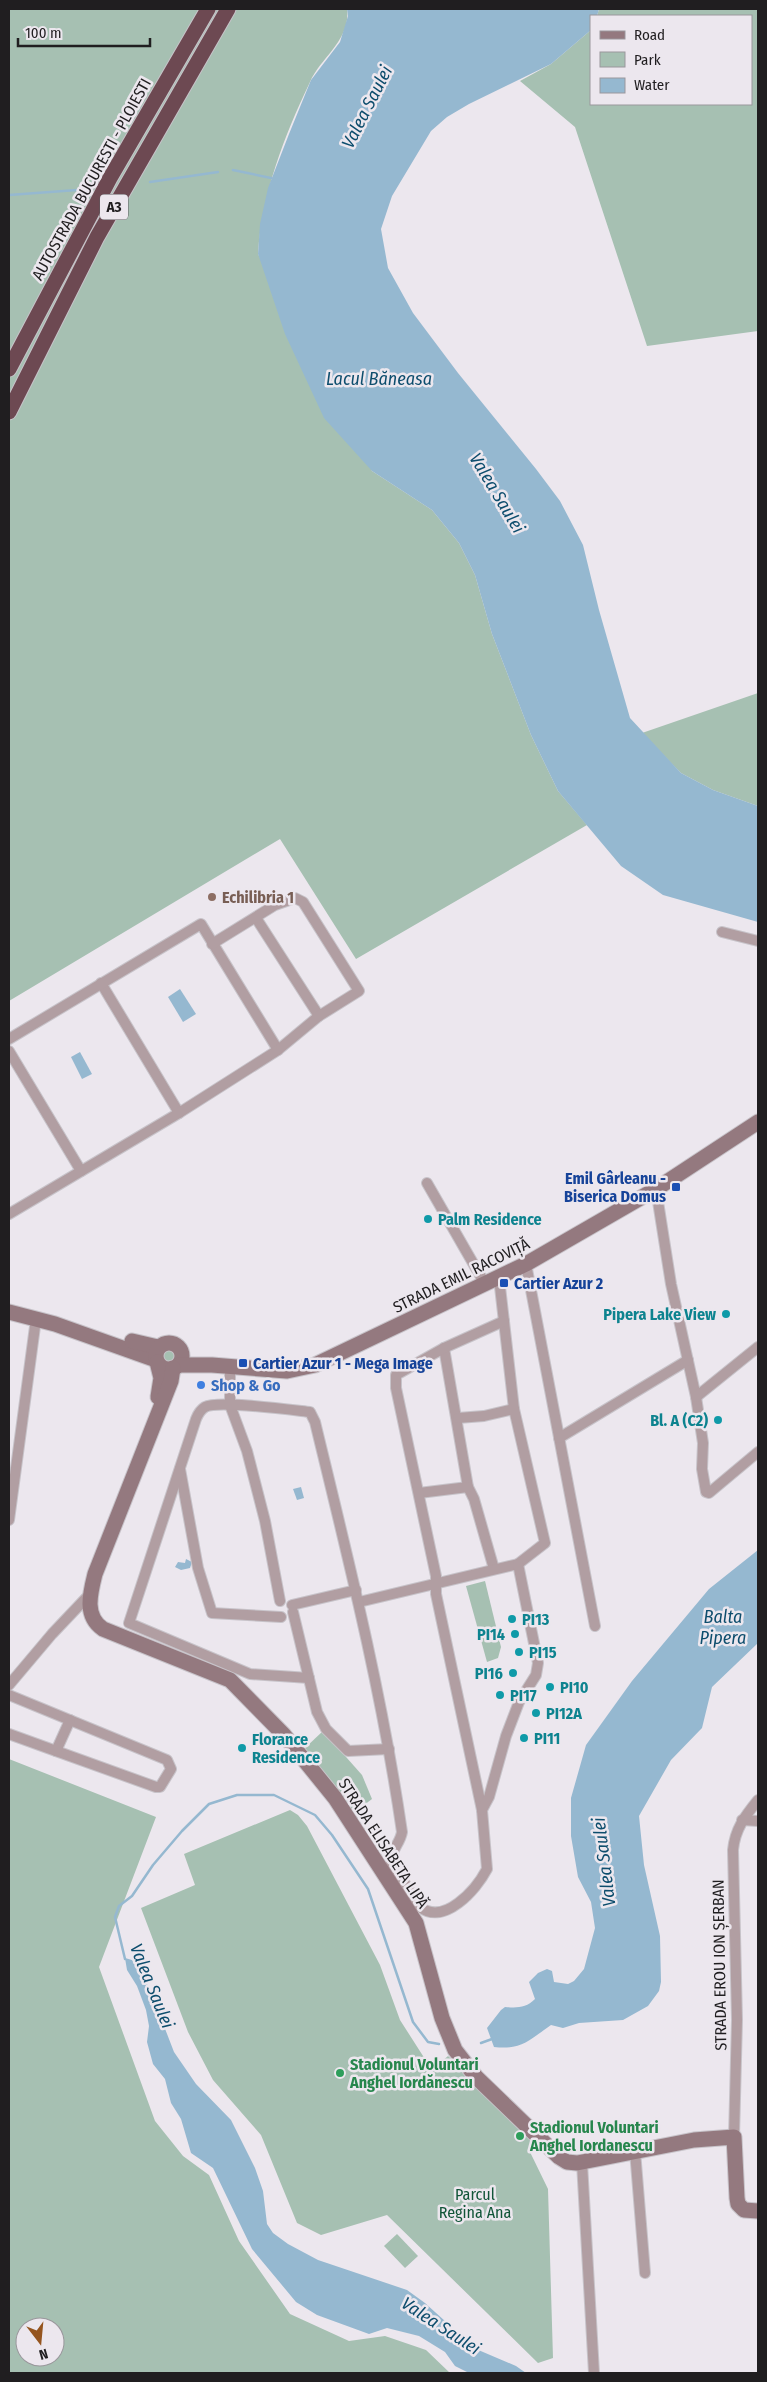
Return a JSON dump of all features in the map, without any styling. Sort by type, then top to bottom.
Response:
[{"type":"highway","name":"AUTOSTRADA BUCURESTI - PLOIESTI","points":[[9,369],[110,178],[208,9]]},
{"type":"highway","name":"AUTOSTRADA BUCURESTI - PLOIESTI","points":[[9,412],[97,237],[228,9]]},
{"type":"street","points":[[9,1214],[180,1112],[278,1050],[319,1016],[359,991],[303,902],[294,898],[275,905],[212,944]]},
{"type":"street","points":[[256,918],[319,1016]]},
{"type":"street","points":[[9,1039],[201,924],[278,1050]]},
{"type":"street","points":[[722,932],[758,941]]},
{"type":"street","points":[[101,983],[180,1112]]},
{"type":"street","points":[[9,1051],[81,1172]]},
{"type":"street","name":"STRADA EMIL RACOVIȚĂ","points":[[9,1312],[55,1324],[74,1326],[157,1357],[164,1368],[178,1363],[204,1360],[207,1366],[279,1371],[306,1368],[500,1278],[526,1264],[656,1189],[758,1122]]},
{"type":"street","points":[[426,1183],[485,1284]]},
{"type":"street","points":[[656,1189],[671,1284],[696,1397],[703,1443],[702,1469],[706,1492],[709,1493],[758,1452]]},
{"type":"street","points":[[526,1264],[595,1626]]},
{"type":"street","points":[[359,1602],[518,1564],[545,1543],[514,1409],[500,1278]]},
{"type":"street","points":[[9,1520],[36,1319]]},
{"type":"street","points":[[309,1678],[250,1674],[129,1623],[200,1411],[207,1406],[230,1405],[310,1412],[317,1431],[359,1602],[389,1749],[402,1832],[401,1839],[393,1848],[391,1862],[420,1907],[426,1912],[440,1913],[453,1907],[483,1877],[487,1869],[482,1810],[436,1594],[436,1576],[396,1388],[396,1375],[444,1348],[504,1321]]},
{"type":"street","name":"STRADA EMIL RACOVIȚĂ","points":[[157,1357],[165,1343],[173,1343],[180,1348],[178,1363]]},
{"type":"street","points":[[696,1397],[758,1347]]},
{"type":"street","points":[[444,1348],[458,1418],[468,1487],[474,1499],[494,1569]]},
{"type":"street","name":"STRADA ELISABETA LIPĂ","points":[[137,1464],[137,1450],[160,1390],[161,1378],[157,1357]]},
{"type":"street","points":[[559,1438],[688,1360]]},
{"type":"street","name":"STRADA ELISABETA LIPĂ","points":[[178,1363],[106,1543],[90,1595],[92,1616],[96,1624],[103,1629],[230,1680],[284,1735],[335,1798],[416,1923],[442,2018],[455,2050],[476,2077],[553,2152],[568,2162],[582,2163]]},
{"type":"street","points":[[137,1464],[143,1461],[180,1382],[190,1372],[207,1366]]},
{"type":"street","points":[[230,1367],[230,1405],[247,1451],[263,1511],[280,1601]]},
{"type":"street","points":[[458,1418],[484,1416],[514,1409]]},
{"type":"street","points":[[180,1468],[198,1568],[212,1613],[287,1618],[292,1608],[356,1590]]},
{"type":"street","points":[[419,1493],[468,1487]]},
{"type":"street","points":[[482,1810],[489,1797],[506,1736],[519,1702],[536,1675],[538,1663],[518,1564]]},
{"type":"street","points":[[9,1685],[52,1634],[90,1595]]},
{"type":"street","points":[[281,1617],[276,1613],[275,1608],[280,1601],[286,1600],[292,1608],[317,1712],[326,1729],[348,1751],[389,1749]]},
{"type":"street","points":[[9,1695],[167,1760],[170,1769],[164,1784],[156,1787],[9,1734]]},
{"type":"street","points":[[56,1751],[70,1720]]},
{"type":"street","name":"STRADA EROU ION ȘERBAN","points":[[734,2136],[737,2020],[732,1873],[734,1837],[742,1820],[758,1800]]},
{"type":"street","points":[[742,1820],[758,1821]]},
{"type":"street","points":[[594,2373],[582,2163],[694,2140],[734,2136],[738,2201],[744,2210],[758,2211]]},
{"type":"street","points":[[635,2151],[641,2205],[645,2273]]},
{"type":"green space","points":[[9,9],[347,9],[347,20],[340,39],[310,82],[283,144],[264,209],[258,254],[372,471],[432,510],[459,543],[475,575],[492,634],[531,735],[558,791],[587,825],[356,959],[280,839],[9,1001]]},
{"type":"green space","points":[[599,9],[758,9],[758,331],[647,346],[575,127],[520,81],[551,64],[590,31],[590,105],[752,105],[752,15],[597,15]]},
{"type":"green space","points":[[758,693],[758,806],[713,790],[681,773],[642,733]]},
{"type":"green space","points":[[166,1347],[172,1347],[177,1352],[175,1361],[166,1363],[161,1358],[161,1352]]},
{"type":"green space","points":[[485,1581],[501,1647],[498,1658],[487,1662],[466,1586]]},
{"type":"green space","points":[[323,1731],[362,1775],[372,1799],[352,1814],[305,1748]]},
{"type":"green space","points":[[9,1759],[156,1817],[99,1967],[155,2121],[183,2156],[209,2175],[239,2241],[290,2314],[349,2341],[385,2336],[426,2350],[450,2373],[9,2373]]},
{"type":"green space","name":"Parcul Regina Ana","points":[[290,1810],[298,1815],[307,1826],[380,1965],[400,2020],[432,2070],[448,2056],[540,2141],[530,2152],[548,2189],[553,2358],[538,2363],[387,2215],[321,2235],[297,2223],[261,2135],[213,2080],[188,2032],[141,1908],[195,1885],[184,1854]]},
{"type":"green space","points":[[397,2234],[418,2256],[405,2268],[384,2246]]},
{"type":"water","name":"Lacul Băneasa","points":[[347,9],[599,9],[597,15],[590,15],[590,31],[551,64],[469,104],[447,117],[431,131],[392,196],[381,229],[388,268],[413,313],[458,373],[560,501],[583,545],[599,610],[630,718],[681,773],[713,790],[758,806],[758,922],[663,895],[621,866],[558,791],[531,735],[492,634],[475,575],[459,543],[432,510],[372,471],[324,418],[285,334],[258,254],[260,224],[268,188],[311,80],[340,42],[348,16]]},
{"type":"water","points":[[180,989],[196,1014],[183,1022],[168,997]]},
{"type":"water","points":[[80,1052],[92,1074],[82,1079],[71,1057]]},
{"type":"water","points":[[301,1487],[304,1498],[297,1500],[293,1489]]},
{"type":"water","name":"Balta Pipera","points":[[758,1550],[758,1643],[712,1687],[702,1728],[671,1760],[639,1816],[644,1865],[660,1936],[661,1982],[659,1991],[648,2006],[623,2020],[579,2023],[563,2028],[551,2025],[525,2043],[512,2047],[494,2047],[487,2028],[505,2007],[521,2007],[535,1999],[529,1982],[538,1973],[547,1969],[552,1971],[554,1982],[568,1984],[574,1981],[584,1969],[595,1928],[591,1902],[578,1877],[571,1836],[571,1798],[586,1745],[632,1681],[709,1589]]},
{"type":"water","points":[[186,1559],[192,1562],[190,1568],[181,1570],[175,1567],[178,1562],[185,1563]]},
{"type":"water","points":[[125,1958],[132,1960],[141,1971],[174,2052],[196,2084],[231,2120],[255,2168],[263,2191],[267,2224],[273,2233],[288,2244],[318,2260],[407,2290],[425,2303],[476,2349],[516,2366],[526,2373],[469,2373],[455,2366],[445,2352],[419,2336],[387,2328],[369,2334],[317,2315],[296,2302],[252,2249],[213,2168],[191,2153],[181,2119],[171,2103],[165,2079],[153,2064],[147,2042],[149,2026],[146,2010],[137,1986],[127,1970]]},
{"type":"waterway","points":[[233,170],[271,178]]},
{"type":"waterway","points":[[150,182],[218,172]]},
{"type":"waterway","points":[[9,195],[77,190]]},
{"type":"waterway","name":"Valea Saulei","points":[[125,1959],[115,1917],[119,1906],[132,1896],[153,1865],[182,1831],[209,1804],[237,1795],[274,1795],[315,1815],[332,1835],[368,1889],[413,2022],[428,2042],[439,2044]]},
{"type":"waterway","name":"Valea Saulei","points":[[481,2043],[492,2039]]},
{"type":"place","name":"Echilibria 1","points":[[212,897]]},
{"type":"place","name":"Emil Gârleanu - Biserica Domus","points":[[676,1187]]},
{"type":"place","name":"Palm Residence","points":[[428,1219]]},
{"type":"place","name":"Cartier Azur 2","points":[[504,1283]]},
{"type":"place","name":"Pipera Lake View","points":[[726,1314]]},
{"type":"place","name":"Cartier Azur 1 - Mega Image","points":[[243,1363]]},
{"type":"place","name":"Shop & Go","points":[[201,1385]]},
{"type":"place","name":"Bl. A (C2)","points":[[718,1420]]},
{"type":"place","name":"PI13","points":[[512,1619]]},
{"type":"place","name":"PI14","points":[[515,1634]]},
{"type":"place","name":"PI15","points":[[519,1652]]},
{"type":"place","name":"PI16","points":[[513,1673]]},
{"type":"place","name":"PI10","points":[[550,1687]]},
{"type":"place","name":"PI17","points":[[500,1695]]},
{"type":"place","name":"PI12A","points":[[536,1713]]},
{"type":"place","name":"PI11","points":[[524,1738]]},
{"type":"place","name":"Florance Residence","points":[[242,1748]]},
{"type":"place","name":"Stadionul Voluntari Anghel Iordănescu","points":[[340,2073]]},
{"type":"place","name":"Stadionul Voluntari Anghel Iordanescu","points":[[520,2136]]}]
